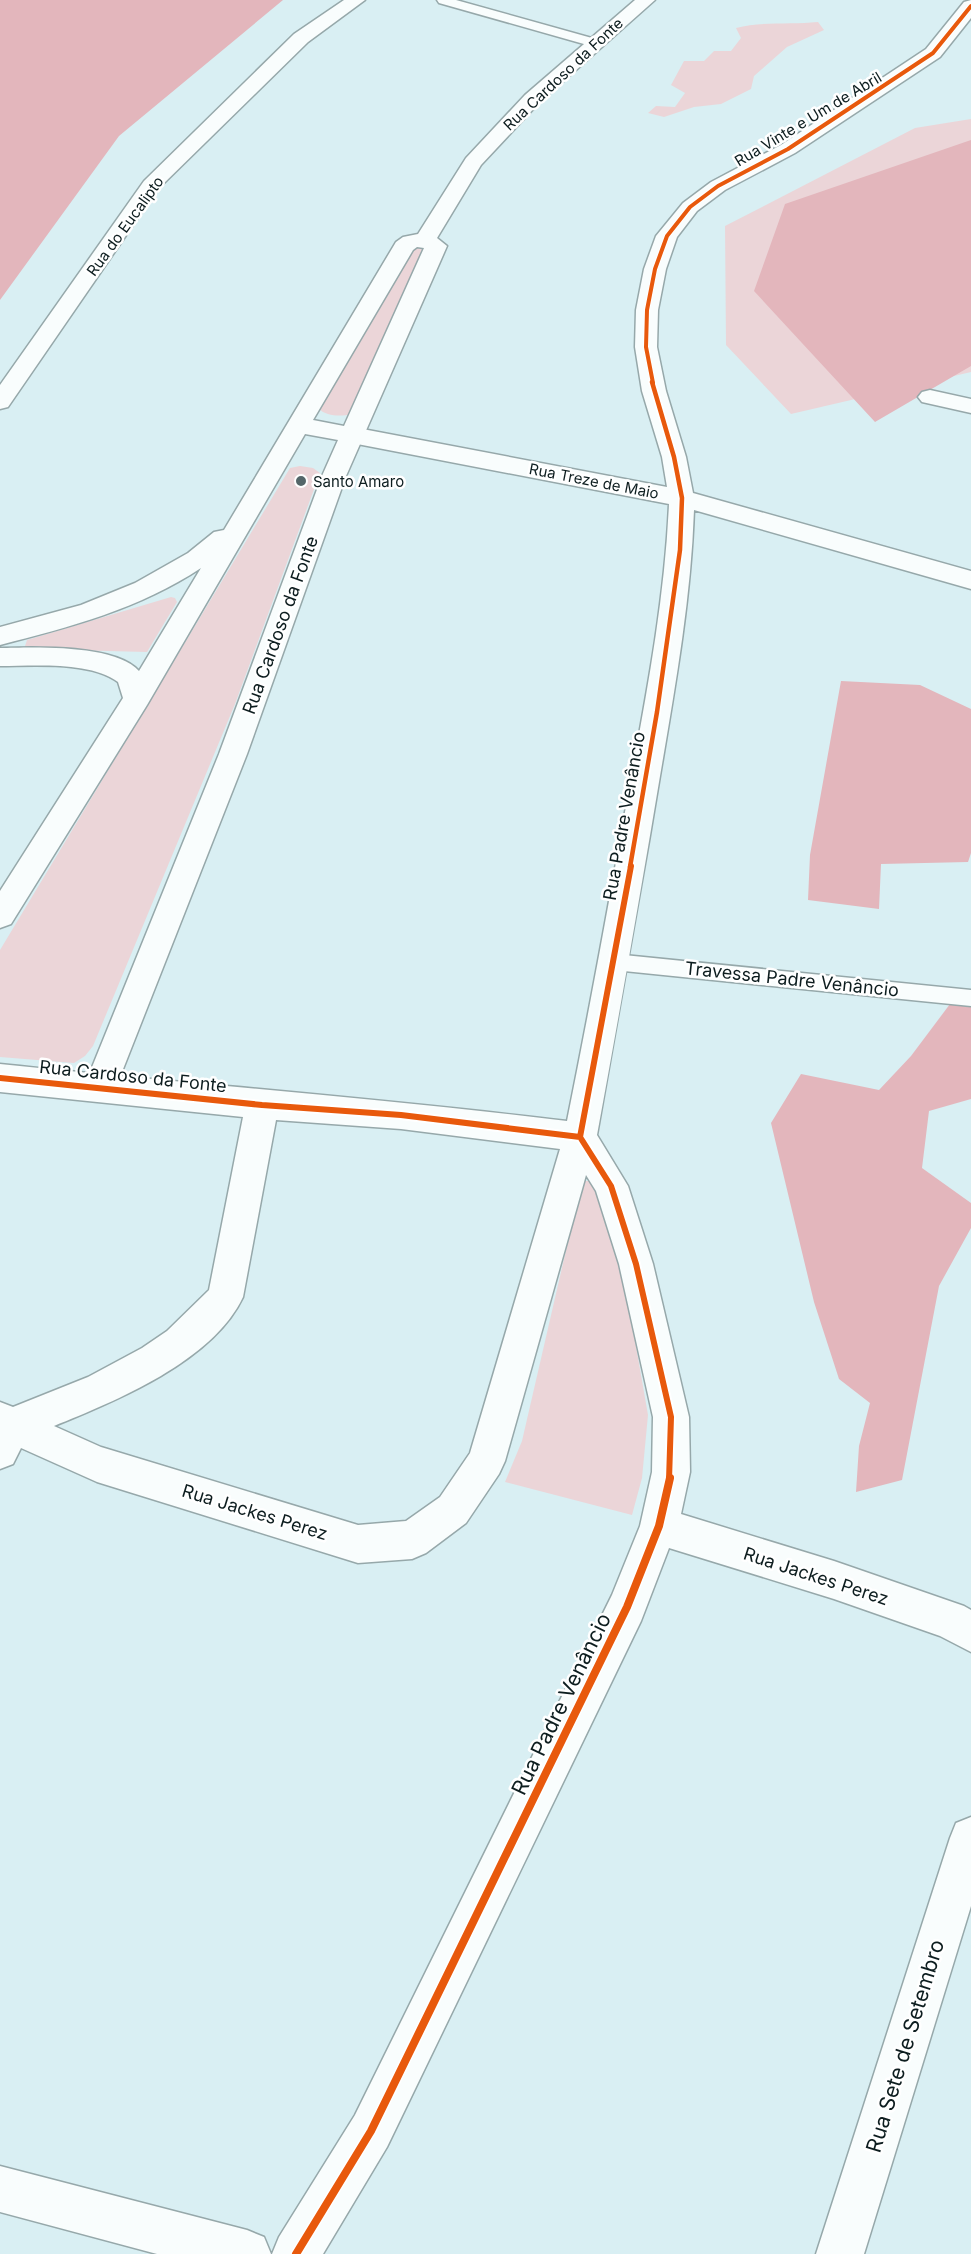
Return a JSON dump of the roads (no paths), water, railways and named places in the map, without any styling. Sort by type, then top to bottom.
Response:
[{"type":"street","name":"Rua do Eucalipto","points":[[0,402],[151,185],[301,38],[356,0]]},
{"type":"street","name":"Rua Cardoso da Fonte","points":[[424,240],[472,162],[532,99],[646,0]]},
{"type":"street","name":"Rua Vinte e Um de Abril","points":[[681,498],[674,458],[654,391],[646,348],[647,309],[655,269],[667,236],[690,207],[718,186],[797,143],[933,53],[971,6]]},
{"type":"street","name":"Rua Cardoso da Fonte","points":[[0,916],[137,698],[404,247],[407,243],[424,240],[436,246],[334,476],[233,754],[100,1087]]},
{"type":"street","points":[[930,398],[971,406]]},
{"type":"street","name":"Rua Treze de Maio","points":[[297,425],[681,498],[971,580]]},
{"type":"street","name":"Rua Padre Venâncio","points":[[486,1461],[580,1137],[614,962],[660,689],[681,550],[681,498]]},
{"type":"street","points":[[0,636],[96,611],[135,595],[182,571],[242,521]]},
{"type":"street","points":[[0,657],[63,658],[107,665],[125,672],[133,683],[137,698]]},
{"type":"street","name":"Rua Cardoso da Fonte","points":[[0,1078],[262,1105]]},
{"type":"street","points":[[4,1432],[125,1379],[172,1349],[207,1320],[225,1297],[262,1105],[401,1115],[580,1137]]},
{"type":"street","name":"Rua Padre Venâncio","points":[[296,2254],[371,2131],[627,1607],[659,1526],[670,1472],[671,1417],[633,1253],[611,1186],[580,1137]]},
{"type":"street","name":"Rua Jackes Perez","points":[[4,1432],[97,1464],[358,1544],[412,1540],[453,1510],[486,1461]]},
{"type":"street","name":"Rua Jackes Perez","points":[[659,1526],[834,1580],[950,1620],[971,1632]]},
{"type":"street","name":"Rua Sete de Setembro","points":[[840,2254],[971,1838]]},
{"type":"street","points":[[0,2189],[247,2254]]},
{"type":"lane","points":[[444,0],[595,43]]},
{"type":"lane","name":"Travessa Padre Venâncio","points":[[614,962],[835,982],[971,998]]},
{"type":"place","name":"Santo Amaro","points":[[301,481]]}]
